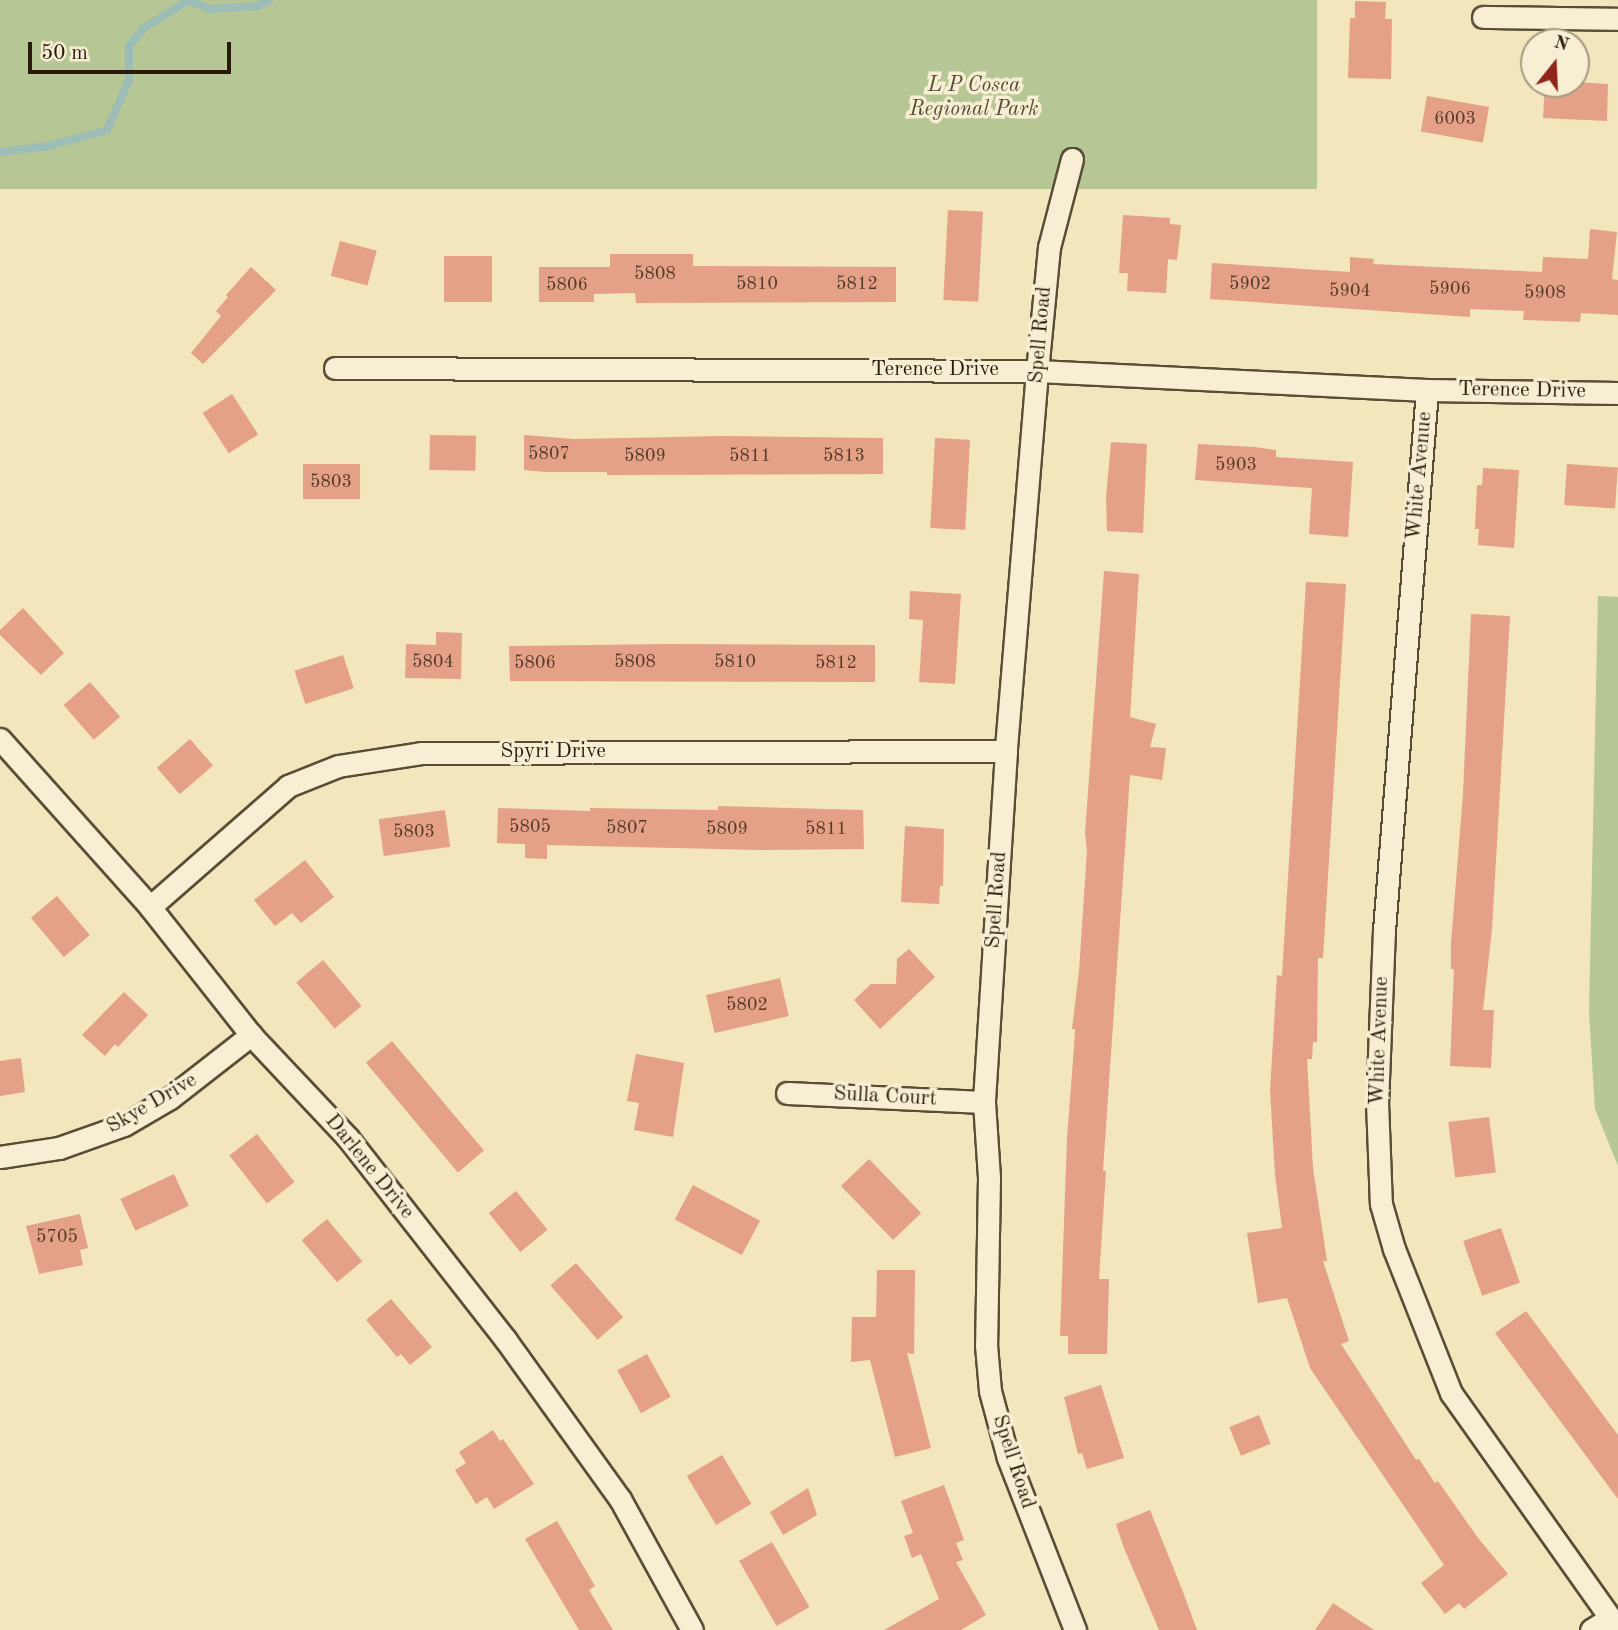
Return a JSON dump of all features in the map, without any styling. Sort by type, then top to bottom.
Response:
[{"type":"street","points":[[1483,17],[1618,19]]},
{"type":"street","name":"Spell Road","points":[[1072,159],[1049,247],[1037,371],[1006,751],[984,1102],[989,1178],[986,1345],[990,1391],[1009,1458],[1075,1630]]},
{"type":"street","name":"Terence Drive","points":[[335,368],[1037,371],[1427,390],[1618,393]]},
{"type":"street","name":"White Avenue","points":[[1427,390],[1384,930],[1377,1102],[1381,1204],[1394,1249],[1451,1393],[1614,1623]]},
{"type":"street","name":"Darlene Drive","points":[[0,739],[150,907],[251,1035],[348,1138],[505,1339],[620,1499],[692,1630]]},
{"type":"street","name":"Spyri Drive","points":[[150,907],[288,786],[338,766],[421,753],[1006,751]]},
{"type":"street","name":"Skye Drive","points":[[0,1157],[59,1148],[124,1125],[170,1098],[251,1035]]},
{"type":"street","name":"Sulla Court","points":[[787,1093],[984,1102]]},
{"type":"street","points":[[1591,1630],[1614,1623]]},
{"type":"green space","name":"L P Cosca Regional Park","points":[[0,0],[1317,0],[1317,189],[0,189]]},
{"type":"green space","points":[[1598,596],[1618,597],[1618,1166],[1595,1109],[1589,1012]]},
{"type":"building","points":[[1355,1],[1386,2],[1385,19],[1392,19],[1391,79],[1348,78],[1350,18],[1355,18]]},
{"type":"building","points":[[1590,83],[1608,84],[1607,121],[1543,118],[1544,98],[1590,98]]},
{"type":"building","points":[[1427,96],[1489,107],[1483,142],[1421,131]]},
{"type":"building","points":[[948,210],[983,212],[978,302],[943,300]]},
{"type":"building","points":[[1123,215],[1170,218],[1170,224],[1181,225],[1177,260],[1168,259],[1166,293],[1127,291],[1128,273],[1119,273]]},
{"type":"building","points":[[1590,229],[1617,232],[1612,279],[1618,280],[1618,315],[1581,313],[1580,322],[1523,320],[1524,311],[1470,309],[1470,317],[1210,299],[1212,263],[1350,272],[1350,257],[1374,259],[1373,264],[1542,272],[1543,257],[1588,259]]},
{"type":"building","points":[[340,241],[377,251],[367,286],[331,276]]},
{"type":"building","points":[[610,254],[693,254],[693,266],[896,267],[896,302],[636,303],[635,293],[594,294],[594,302],[539,302],[539,267],[610,267]]},
{"type":"building","points":[[444,256],[492,256],[492,302],[444,302]]},
{"type":"building","points":[[251,267],[276,290],[203,364],[191,353],[221,316],[216,311],[228,297],[226,295]]},
{"type":"building","points":[[232,394],[258,434],[229,453],[203,413]]},
{"type":"building","points":[[430,435],[476,436],[475,471],[429,470]]},
{"type":"building","points":[[524,435],[574,439],[722,436],[883,438],[883,474],[607,475],[607,472],[524,470]]},
{"type":"building","points":[[935,438],[970,440],[965,530],[930,528]]},
{"type":"building","points":[[1111,442],[1147,444],[1143,533],[1107,531],[1106,498]]},
{"type":"building","points":[[1198,444],[1276,450],[1276,457],[1353,462],[1348,537],[1309,534],[1312,488],[1195,480]]},
{"type":"building","points":[[303,464],[360,464],[360,499],[303,499]]},
{"type":"building","points":[[1567,464],[1618,468],[1615,508],[1564,505]]},
{"type":"building","points":[[1483,468],[1519,470],[1514,548],[1478,545],[1479,529],[1475,529],[1477,485],[1482,485]]},
{"type":"building","points":[[1104,571],[1139,574],[1130,717],[1156,724],[1150,747],[1166,748],[1162,780],[1130,775],[1103,1171],[1106,1171],[1099,1279],[1109,1279],[1107,1354],[1068,1354],[1068,1336],[1060,1336],[1067,1138],[1075,1029],[1072,1029],[1079,971],[1087,850],[1085,833]]},
{"type":"building","points":[[1306,582],[1346,584],[1323,958],[1318,958],[1317,1042],[1313,1042],[1312,1059],[1307,1059],[1313,1168],[1327,1261],[1323,1261],[1349,1341],[1341,1344],[1416,1460],[1419,1459],[1435,1483],[1438,1481],[1478,1538],[1508,1574],[1464,1609],[1459,1603],[1445,1614],[1421,1583],[1444,1565],[1310,1368],[1287,1298],[1258,1303],[1247,1233],[1282,1228],[1275,1175],[1270,1090],[1277,975],[1282,976]]},
{"type":"building","points":[[910,591],[961,594],[955,684],[919,682],[923,620],[909,619]]},
{"type":"building","points":[[23,608],[64,653],[41,675],[0,635],[0,630]]},
{"type":"building","points":[[1471,614],[1510,616],[1492,929],[1483,1010],[1494,1010],[1491,1068],[1450,1066],[1454,969],[1451,969],[1451,943],[1463,794]]},
{"type":"building","points":[[436,632],[462,633],[461,679],[405,678],[406,644],[436,645]]},
{"type":"building","points":[[875,645],[875,682],[510,681],[509,646]]},
{"type":"building","points":[[343,655],[354,688],[305,704],[294,671]]},
{"type":"building","points":[[90,682],[120,717],[94,740],[64,705]]},
{"type":"building","points":[[190,739],[213,765],[180,794],[157,768]]},
{"type":"building","points":[[718,806],[863,810],[864,849],[759,850],[547,845],[547,859],[525,858],[525,844],[497,843],[498,808],[590,811],[590,808],[718,810]]},
{"type":"building","points":[[445,810],[450,847],[384,856],[379,819]]},
{"type":"building","points":[[905,826],[944,829],[943,886],[940,886],[939,904],[901,902]]},
{"type":"building","points":[[305,860],[334,897],[301,923],[292,913],[275,926],[254,900]]},
{"type":"building","points":[[57,896],[90,935],[64,957],[31,918]]},
{"type":"building","points":[[909,949],[935,977],[880,1029],[854,1000],[871,984],[896,984],[897,959]]},
{"type":"building","points":[[323,960],[362,1006],[335,1028],[296,982]]},
{"type":"building","points":[[780,978],[789,1016],[715,1033],[706,995]]},
{"type":"building","points":[[124,992],[148,1015],[118,1047],[115,1044],[105,1056],[82,1035]]},
{"type":"building","points":[[392,1041],[484,1151],[458,1172],[366,1063]]},
{"type":"building","points":[[636,1054],[684,1063],[673,1137],[634,1130],[639,1103],[627,1101]]},
{"type":"building","points":[[21,1058],[25,1092],[0,1096],[0,1061]]},
{"type":"building","points":[[1489,1117],[1496,1173],[1455,1178],[1448,1122]]},
{"type":"building","points":[[257,1134],[295,1182],[267,1204],[229,1156]]},
{"type":"building","points":[[869,1159],[921,1213],[893,1240],[841,1186]]},
{"type":"building","points":[[174,1174],[189,1206],[135,1231],[121,1199]]},
{"type":"building","points":[[693,1185],[760,1221],[742,1255],[675,1219]]},
{"type":"building","points":[[516,1191],[547,1230],[520,1252],[489,1213]]},
{"type":"building","points":[[80,1214],[88,1248],[80,1250],[83,1265],[39,1274],[26,1226]]},
{"type":"building","points":[[327,1219],[362,1261],[337,1282],[302,1240]]},
{"type":"building","points":[[1501,1228],[1520,1283],[1482,1296],[1463,1241]]},
{"type":"building","points":[[576,1263],[623,1317],[598,1340],[550,1285]]},
{"type":"building","points":[[877,1270],[915,1270],[914,1354],[907,1353],[931,1448],[895,1457],[870,1360],[851,1362],[852,1317],[876,1317]]},
{"type":"building","points":[[391,1299],[432,1347],[410,1365],[401,1354],[397,1357],[366,1320]]},
{"type":"building","points":[[1526,1311],[1618,1435],[1618,1499],[1495,1333]]},
{"type":"building","points":[[647,1354],[671,1397],[641,1413],[617,1370]]},
{"type":"building","points":[[1101,1385],[1124,1458],[1087,1469],[1082,1453],[1078,1454],[1064,1397]]},
{"type":"building","points":[[1259,1415],[1271,1444],[1241,1456],[1229,1427]]},
{"type":"building","points":[[493,1430],[500,1441],[503,1439],[534,1484],[494,1509],[487,1497],[476,1504],[455,1470],[466,1463],[459,1452]]},
{"type":"building","points":[[722,1455],[751,1504],[716,1525],[687,1476]]},
{"type":"building","points":[[944,1485],[964,1540],[956,1543],[963,1560],[956,1562],[986,1615],[961,1630],[884,1630],[939,1599],[921,1554],[912,1558],[904,1536],[913,1533],[901,1501]]},
{"type":"building","points":[[808,1488],[817,1515],[783,1535],[770,1512]]},
{"type":"building","points":[[1150,1510],[1197,1630],[1159,1630],[1124,1548],[1116,1524]]},
{"type":"building","points":[[557,1521],[595,1586],[589,1590],[613,1630],[579,1630],[525,1539]]},
{"type":"building","points":[[772,1542],[809,1607],[777,1626],[739,1561]]},
{"type":"building","points":[[1333,1603],[1374,1630],[1315,1630]]},
{"type":"waterway","points":[[0,152],[49,146],[107,130],[129,80],[129,46],[144,28],[189,0],[209,9],[258,6],[269,0]]}]
